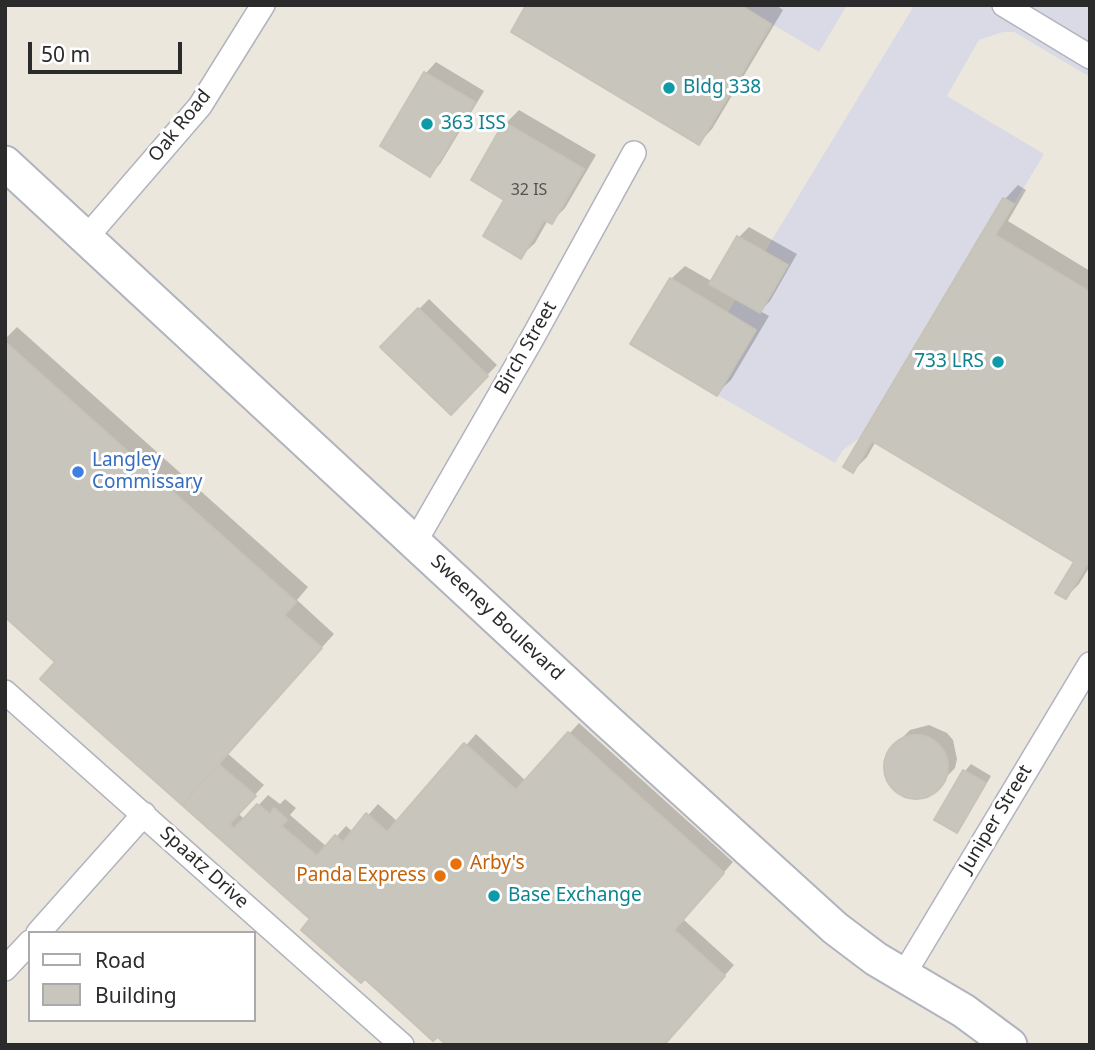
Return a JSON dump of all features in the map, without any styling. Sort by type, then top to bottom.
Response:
[{"type":"main road","name":"Sweeney Boulevard","points":[[5,163],[835,928],[904,974],[992,1040]]},
{"type":"street","name":"Oak Road","points":[[86,238],[200,106],[263,5]]},
{"type":"street","points":[[1004,5],[1090,57]]},
{"type":"street","name":"Birch Street","points":[[415,542],[635,153]]},
{"type":"street","name":"Juniper Street","points":[[904,974],[1090,664]]},
{"type":"street","name":"Spaatz Drive","points":[[5,692],[402,1045]]},
{"type":"street","points":[[40,931],[144,814]]},
{"type":"street","points":[[5,969],[28,944]]},
{"type":"shaded area","points":[[740,5],[847,5],[819,52]]},
{"type":"shaded area","points":[[912,5],[1090,5],[1090,77],[1014,32],[1003,32],[979,40],[947,96],[1044,154],[1014,204],[1003,198],[861,437],[843,450],[835,463],[688,378]]},
{"type":"building","name":"Bldg 338","points":[[526,5],[740,5],[771,24],[699,145],[511,32]]},
{"type":"building","name":"363 ISS","points":[[424,72],[475,102],[430,177],[380,146]]},
{"type":"building","points":[[504,122],[584,169],[552,224],[544,220],[521,259],[483,236],[504,200],[471,180]]},
{"type":"building","name":"733 LRS","points":[[1003,198],[1014,204],[995,235],[1090,292],[1090,560],[1066,599],[1055,593],[1074,562],[872,441],[853,473],[843,467]]},
{"type":"building","points":[[737,236],[788,265],[760,313],[709,284]]},
{"type":"building","points":[[670,278],[756,330],[717,396],[630,344]]},
{"type":"building","points":[[418,308],[488,376],[451,415],[380,347]]},
{"type":"building","name":"Langley Commissary","points":[[5,342],[296,602],[284,615],[322,648],[182,805],[40,679],[55,662],[5,617]]},
{"type":"building","name":"Base Exchange","points":[[568,732],[724,873],[674,930],[725,976],[664,1045],[446,1045],[438,1037],[433,1041],[365,979],[361,983],[301,930],[310,919],[182,805],[218,764],[256,796],[229,824],[234,829],[257,804],[270,814],[274,808],[287,820],[281,826],[317,856],[335,835],[343,842],[366,813],[387,832],[464,743],[516,790]]},
{"type":"building","points":[[916,735],[939,744],[948,767],[939,790],[916,799],[893,790],[884,767],[893,744]]},
{"type":"building","points":[[963,770],[986,783],[957,833],[934,820]]},
{"type":"place","name":"Bldg 338","points":[[669,88]]},
{"type":"place","name":"363 ISS","points":[[427,124]]},
{"type":"place","name":"733 LRS","points":[[998,362]]},
{"type":"place","name":"Langley Commissary","points":[[78,472]]},
{"type":"place","name":"Arby's","points":[[456,864]]},
{"type":"place","name":"Panda Express","points":[[440,876]]},
{"type":"place","name":"Base Exchange","points":[[494,896]]}]
